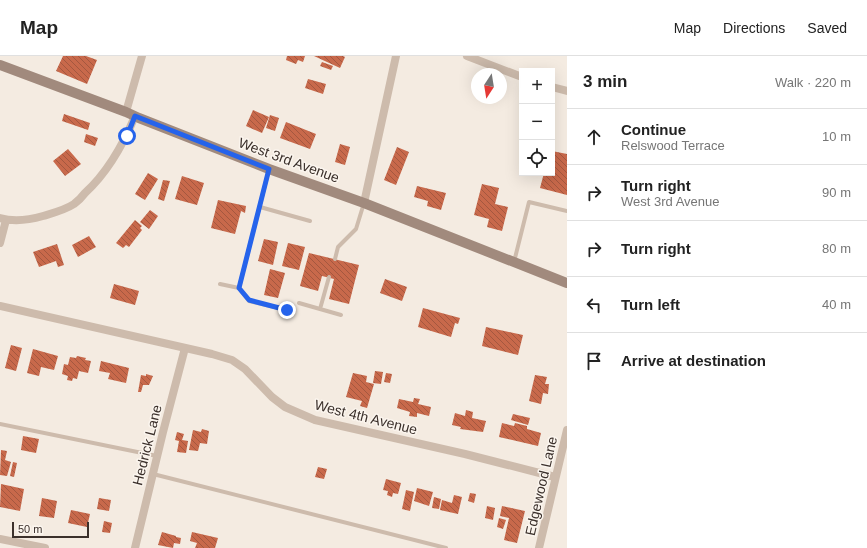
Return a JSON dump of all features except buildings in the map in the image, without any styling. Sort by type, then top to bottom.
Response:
[{"type":"street","points":[[0,243],[3,219],[20,220],[38,217],[75,204],[97,182],[110,166],[127,136],[142,56]]},
{"type":"street","points":[[364,203],[396,56]]},
{"type":"street","points":[[467,56],[519,76]]},
{"type":"street","name":"West 3rd Avenue","points":[[0,65],[269,169],[364,203],[567,283]]},
{"type":"street","points":[[555,88],[567,91]]},
{"type":"street","name":"West 4th Avenue","points":[[0,306],[232,360],[249,372],[272,397],[285,407],[315,420],[465,454],[555,477]]},
{"type":"street","name":"Hedrick Lane","points":[[135,548],[185,348]]},
{"type":"street","name":"Edgewood Lane","points":[[540,548],[555,477],[565,446],[567,430]]},
{"type":"street","points":[[0,538],[45,548]]},
{"type":"lane","points":[[239,288],[269,169]]},
{"type":"lane","points":[[513,263],[529,202],[567,211]]},
{"type":"lane","points":[[335,259],[338,248],[356,229],[364,203]]},
{"type":"lane","points":[[260,207],[310,221]]},
{"type":"lane","points":[[320,309],[329,278]]},
{"type":"lane","points":[[220,284],[239,288],[249,300],[287,310]]},
{"type":"lane","points":[[298,303],[341,315]]},
{"type":"lane","points":[[0,424],[157,456]]},
{"type":"lane","points":[[153,474],[446,548]]},
{"type":"route","points":[[127,136],[135,116],[269,169],[239,288],[249,300],[287,310]]}]
